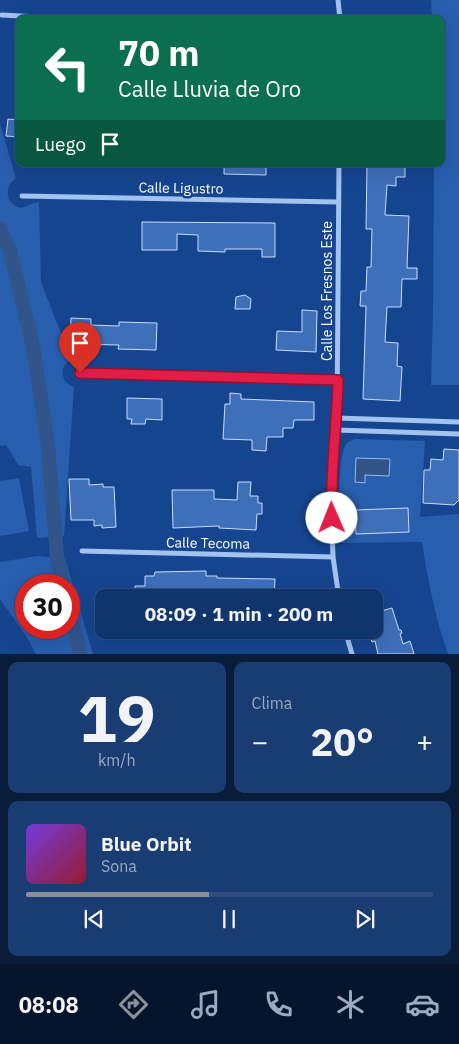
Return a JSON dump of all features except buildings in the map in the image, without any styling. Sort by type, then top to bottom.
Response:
[{"type":"street","points":[[338,0],[340,15]]},
{"type":"street","points":[[2,15],[15,16]]},
{"type":"street","name":"Calle Los Fresnos Este","points":[[338,589],[331,498],[338,380],[339,167]]},
{"type":"street","name":"Calle Ligustro","points":[[22,196],[338,202]]},
{"type":"street","points":[[80,373],[338,380]]},
{"type":"street","points":[[337,418],[459,422]]},
{"type":"street","points":[[336,430],[459,434]]},
{"type":"street","name":"Calle Tecoma","points":[[82,551],[334,557]]},
{"type":"street","points":[[348,639],[352,654]]},
{"type":"shaded area","points":[[431,0],[459,0],[459,385],[431,385],[434,167],[445,167],[445,15],[432,15]]},
{"type":"shaded area","points":[[0,124],[16,178],[8,188],[9,200],[17,207],[24,207],[39,202],[41,282],[71,359],[64,366],[63,370],[66,382],[74,387],[64,536],[37,538],[31,467],[18,465],[6,445],[0,446]]},
{"type":"shaded area","points":[[354,439],[425,441],[420,517],[459,514],[459,654],[448,654],[443,640],[432,599],[422,542],[341,543],[340,493],[342,454],[345,446]]},
{"type":"shaded area","points":[[356,458],[390,459],[389,476],[365,475],[365,483],[355,482]]},
{"type":"shaded area","points":[[19,478],[29,531],[0,536],[0,481]]},
{"type":"shaded area","points":[[37,556],[65,559],[69,574],[15,574],[15,620],[0,599],[0,562]]},
{"type":"shaded area","points":[[80,610],[93,654],[36,654],[28,639],[80,639]]},
{"type":"waterway","points":[[0,228],[10,251],[33,346],[48,446],[57,557],[61,574]]},
{"type":"waterway","points":[[76,639],[80,654]]},
{"type":"route","points":[[80,373],[338,380],[331,498],[332,518]]}]
